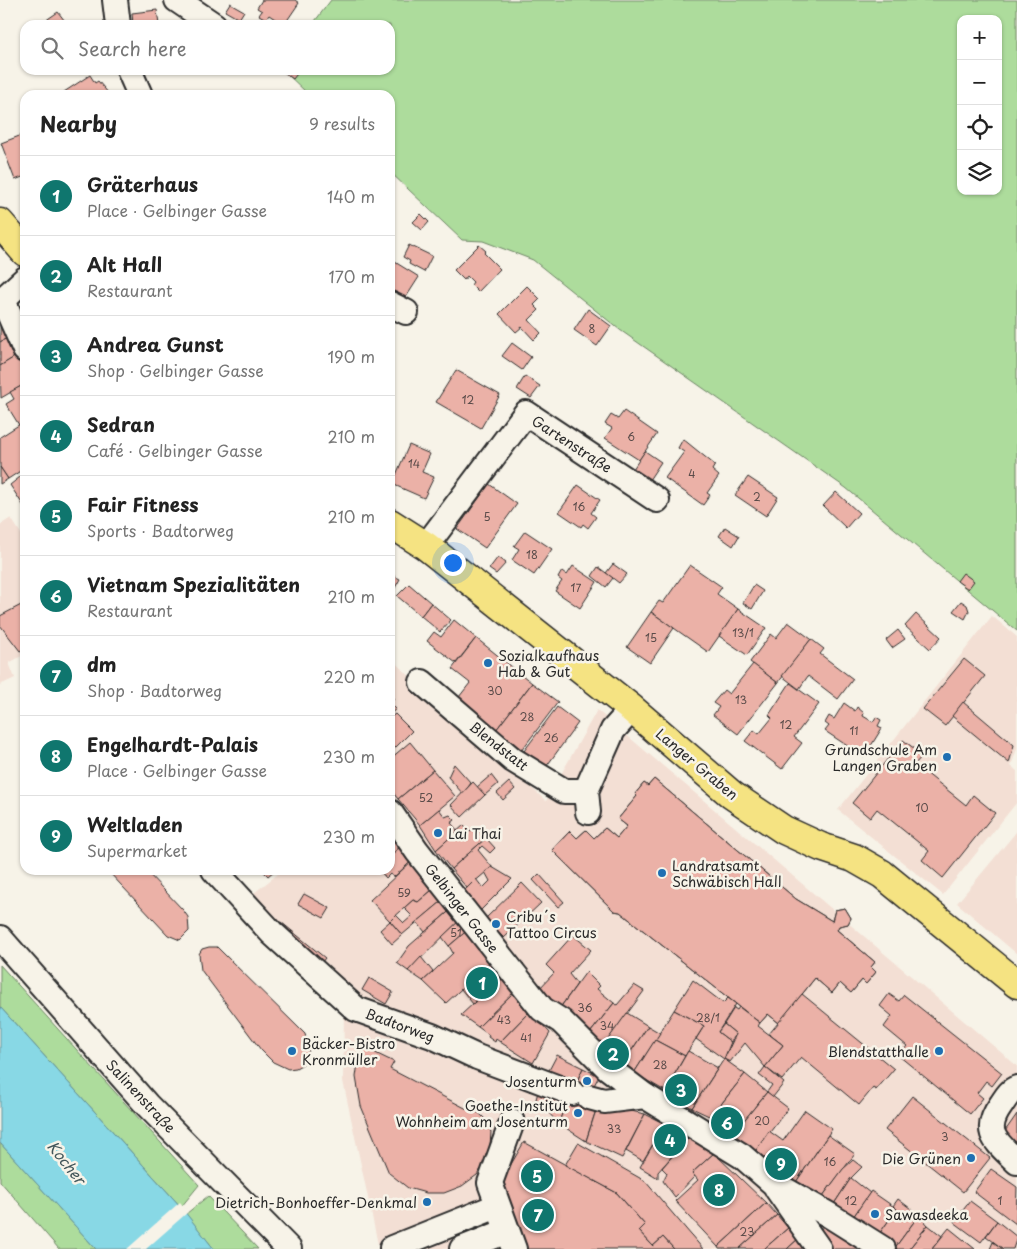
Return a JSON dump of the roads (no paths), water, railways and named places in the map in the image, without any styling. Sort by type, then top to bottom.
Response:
[{"type":"main road","points":[[0,223],[20,246]]},
{"type":"main road","name":"Langer Graben","points":[[395,526],[426,546],[632,709],[754,811],[784,830],[821,847],[854,858],[882,874],[1017,984]]},
{"type":"street","points":[[115,0],[117,20]]},
{"type":"street","points":[[177,0],[207,20]]},
{"type":"street","points":[[131,75],[138,90]]},
{"type":"street","points":[[20,283],[1,301],[20,340]]},
{"type":"street","name":"Gartenstraße","points":[[426,546],[526,413],[657,500]]},
{"type":"street","name":"Blendstatt","points":[[422,682],[513,760],[564,792],[587,802],[613,730],[632,709]]},
{"type":"street","name":"Gelbinger Gasse","points":[[395,819],[417,851],[542,1009],[561,1021],[608,1068],[645,1096],[742,1156],[773,1183],[836,1219],[883,1249]]},
{"type":"street","name":"Badtorweg","points":[[219,875],[272,933],[356,1008],[432,1036],[477,1057],[580,1095],[604,1101],[645,1096]]},
{"type":"street","name":"Salinenstraße","points":[[0,938],[146,1105],[289,1249]]},
{"type":"street","points":[[1017,1088],[1011,1090],[996,1112],[991,1127],[994,1139],[1017,1162]]},
{"type":"street","points":[[462,1249],[511,1240],[490,1183],[512,1122]]},
{"type":"street","name":"Gelbinger Gasse","points":[[773,1183],[819,1249]]},
{"type":"street","points":[[392,1248],[497,1206]]},
{"type":"water","name":"Kocher","points":[[0,1007],[181,1207],[214,1249],[96,1249],[0,1143]]},
{"type":"place","name":"Sozialkaufhaus Hab & Gut","points":[[488,663]]},
{"type":"place","name":"Grundschule Am Langen Graben","points":[[947,757]]},
{"type":"place","name":"Lai Thai","points":[[438,833]]},
{"type":"place","name":"Landratsamt Schwäbisch Hall","points":[[662,873]]},
{"type":"place","name":"Cribu´s Tattoo Circus","points":[[496,924]]},
{"type":"place","name":"Gräterhaus","points":[[482,983]]},
{"type":"place","name":"Bäcker-Bistro Kronmüller","points":[[292,1051]]},
{"type":"place","name":"Blendstatthalle","points":[[939,1051]]},
{"type":"place","name":"Alt Hall","points":[[613,1054]]},
{"type":"place","name":"Josenturm","points":[[587,1081]]},
{"type":"place","name":"Andrea Gunst","points":[[681,1090]]},
{"type":"place","name":"Goethe-Institut Wohnheim am Josenturm","points":[[578,1113]]},
{"type":"place","name":"Vietnam Spezialitäten","points":[[727,1123]]},
{"type":"place","name":"Sedran","points":[[670,1140]]},
{"type":"place","name":"Die Grünen","points":[[971,1158]]},
{"type":"place","name":"Weltladen","points":[[781,1164]]},
{"type":"place","name":"Fair Fitness","points":[[537,1176]]},
{"type":"place","name":"Engelhardt-Palais","points":[[719,1190]]},
{"type":"place","name":"Dietrich-Bonhoeffer-Denkmal","points":[[427,1202]]},
{"type":"place","name":"Sawasdeeka","points":[[875,1214]]},
{"type":"place","name":"dm","points":[[538,1215]]}]
